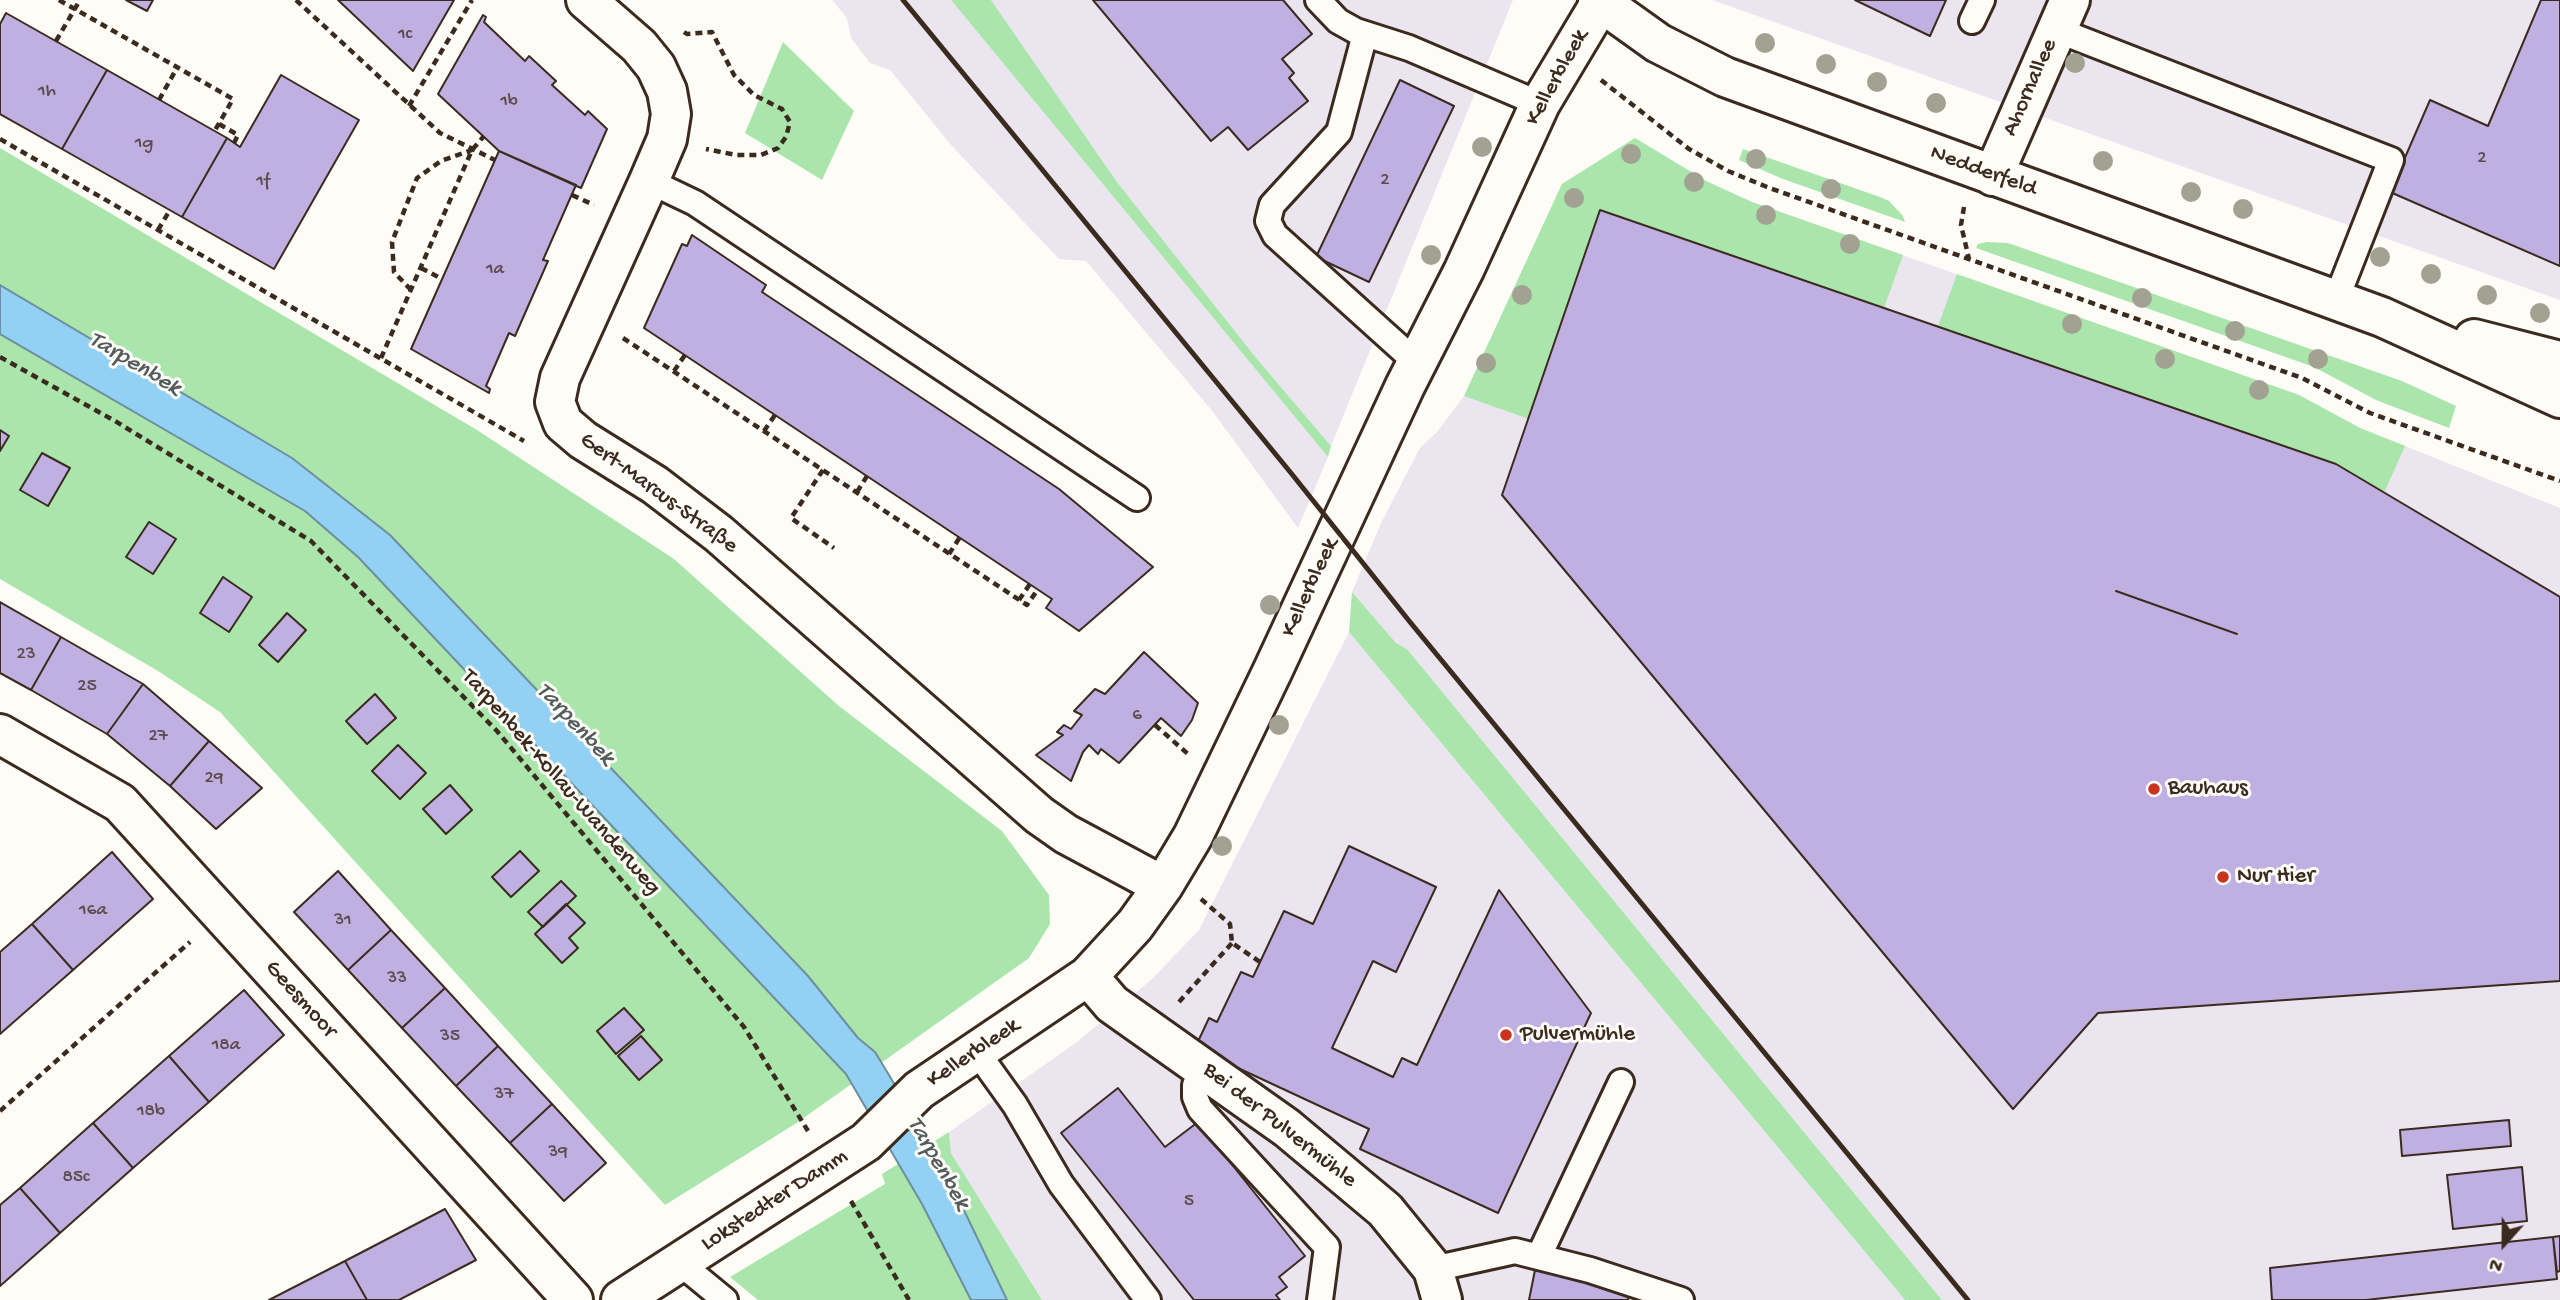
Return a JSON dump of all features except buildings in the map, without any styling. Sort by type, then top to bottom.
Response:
[{"type":"street","name":"Gert-Marcus-Straße","points":[[586,0],[639,46],[656,67],[667,91],[671,114],[667,139],[559,378],[555,402],[563,423],[583,440],[655,485],[719,534],[1039,815],[1066,834],[1167,880]]},
{"type":"street","name":"Kellerbleek","points":[[919,1090],[1088,976],[1135,925],[1167,880],[1220,782],[1417,363],[1464,270],[1540,104],[1599,1]]},
{"type":"street","name":"Nedderfeld","points":[[1599,1],[1658,43],[1725,77],[2382,317],[2560,398]]},
{"type":"street","name":"Ahornallee","points":[[1993,176],[2064,15]]},
{"type":"street","name":"Nedderfeld","points":[[2382,317],[2560,361]]},
{"type":"street","name":"Geesmoor","points":[[0,734],[120,803],[573,1300]]},
{"type":"street","name":"Bei der Pulvermühle","points":[[1088,976],[1112,1004],[1287,1128],[1385,1210],[1438,1284]]},
{"type":"street","name":"Lokstedter Damm","points":[[621,1300],[866,1142],[919,1090]]},
{"type":"lane","points":[[1318,0],[1338,21],[1364,34],[1409,48],[1540,104]]},
{"type":"lane","points":[[2064,15],[2391,160],[2336,300]]},
{"type":"lane","points":[[1364,34],[1339,132],[1272,205],[1268,221],[1275,235],[1417,363]]},
{"type":"lane","points":[[649,181],[695,203],[1137,498]]},
{"type":"lane","points":[[977,1052],[1015,1105],[1061,1184],[1148,1300]]},
{"type":"lane","points":[[1203,1068],[1195,1084],[1195,1097],[1200,1109],[1327,1247],[1320,1300]]},
{"type":"lane","points":[[1539,1256],[1621,1082]]},
{"type":"lane","points":[[1438,1284],[1515,1251],[1681,1300]]},
{"type":"lane","points":[[680,1263],[725,1300]]},
{"type":"path","points":[[59,0],[233,99],[214,132]]},
{"type":"path","points":[[56,41],[80,0]]},
{"type":"path","points":[[296,0],[440,133],[495,160]]},
{"type":"path","points":[[300,6],[305,0]]},
{"type":"path","points":[[409,106],[472,0]]},
{"type":"path","points":[[667,139],[713,151],[761,155],[778,148],[786,137],[790,122],[782,109],[754,95],[734,75],[712,32],[687,34],[678,26]]},
{"type":"path","points":[[159,100],[178,66]]},
{"type":"path","points":[[1602,82],[1689,149],[1767,187],[2302,378],[2370,413],[2560,481]]},
{"type":"path","points":[[219,124],[238,135],[234,142]]},
{"type":"path","points":[[381,358],[472,150],[484,136]]},
{"type":"path","points":[[0,139],[524,441],[583,440]]},
{"type":"path","points":[[411,290],[394,272],[392,242],[417,178],[441,161],[472,150]]},
{"type":"path","points":[[1969,259],[1961,225],[1964,205],[1993,176]]},
{"type":"path","points":[[158,230],[170,210]]},
{"type":"path","points":[[421,268],[442,279]]},
{"type":"path","points":[[588,315],[1027,605],[1038,589]]},
{"type":"path","points":[[674,371],[685,355]]},
{"type":"path","name":"Tarpenbek-Kollau-Wanderweg","points":[[0,357],[115,421],[311,541],[498,732],[744,1027],[909,1300]]},
{"type":"path","points":[[764,431],[775,415]]},
{"type":"path","points":[[823,470],[791,518],[834,548]]},
{"type":"path","points":[[857,492],[867,476]]},
{"type":"path","points":[[949,554],[960,537]]},
{"type":"path","points":[[1019,600],[1030,584]]},
{"type":"path","points":[[1167,880],[1230,923],[1232,943],[1177,1004]]},
{"type":"path","points":[[0,1111],[222,913]]},
{"type":"path","points":[[1232,943],[1260,962]]},
{"type":"shaded area","points":[[832,0],[951,0],[1328,457],[1298,528],[1213,412],[1086,261],[1059,259],[952,146],[890,70],[870,63],[851,38],[847,18]]},
{"type":"shaded area","points":[[991,0],[1513,0],[1331,446],[1257,359],[1117,182]]},
{"type":"shaded area","points":[[1712,0],[2560,0],[2560,300]]},
{"type":"shaded area","points":[[1635,138],[1708,182],[1752,202],[2299,395],[2360,428],[2560,508],[2560,1300],[1942,1300],[1407,649],[1396,643],[1352,592],[1382,521],[1420,448],[1437,432],[1464,396],[1562,184]]},
{"type":"shaded area","points":[[1349,632],[1905,1300],[1042,1300],[951,1153],[949,1132],[1077,1042],[1152,979],[1199,930]]},
{"type":"green space","points":[[951,0],[991,0],[1117,182],[1257,359],[1331,446],[1328,457]]},
{"type":"green space","points":[[783,42],[854,111],[822,180],[745,133]]},
{"type":"green space","points":[[1635,138],[1708,182],[1752,202],[1903,255],[1884,308],[1600,211],[1529,419],[1464,396],[1562,184]]},
{"type":"green space","points":[[0,148],[477,430],[674,559],[839,706],[1002,831],[1049,895],[1050,924],[1029,958],[795,1124],[665,1205],[220,712],[158,671],[0,579]]},
{"type":"green space","points":[[1743,149],[1889,201],[1905,222],[1783,179],[1739,160]]},
{"type":"green space","points":[[2008,243],[2402,381],[2456,406],[2449,428],[2376,400],[2314,367],[1976,248],[1978,244]]},
{"type":"green space","points":[[1957,274],[2299,395],[2360,428],[2405,446],[2384,493],[2336,464],[1938,326]]},
{"type":"green space","points":[[1352,592],[1396,643],[1407,649],[1942,1300],[1905,1300],[1349,632]]},
{"type":"green space","points":[[949,1132],[951,1153],[1042,1300],[758,1300],[730,1277],[885,1184],[882,1174]]},
{"type":"water","name":"Tarpenbek","points":[[0,285],[292,458],[390,535],[808,976],[858,1038],[875,1052],[938,1156],[1007,1300],[971,1300],[922,1204],[846,1074],[358,557],[305,511],[0,334]]},
{"type":"tram line","points":[[2116,591],[2237,634]]},
{"type":"railway","points":[[903,0],[1968,1300]]},
{"type":"place","name":"Bauhaus","points":[[2154,789]]},
{"type":"place","name":"Nur Hier","points":[[2223,877]]},
{"type":"place","name":"Pulvermühle","points":[[1506,1035]]}]
